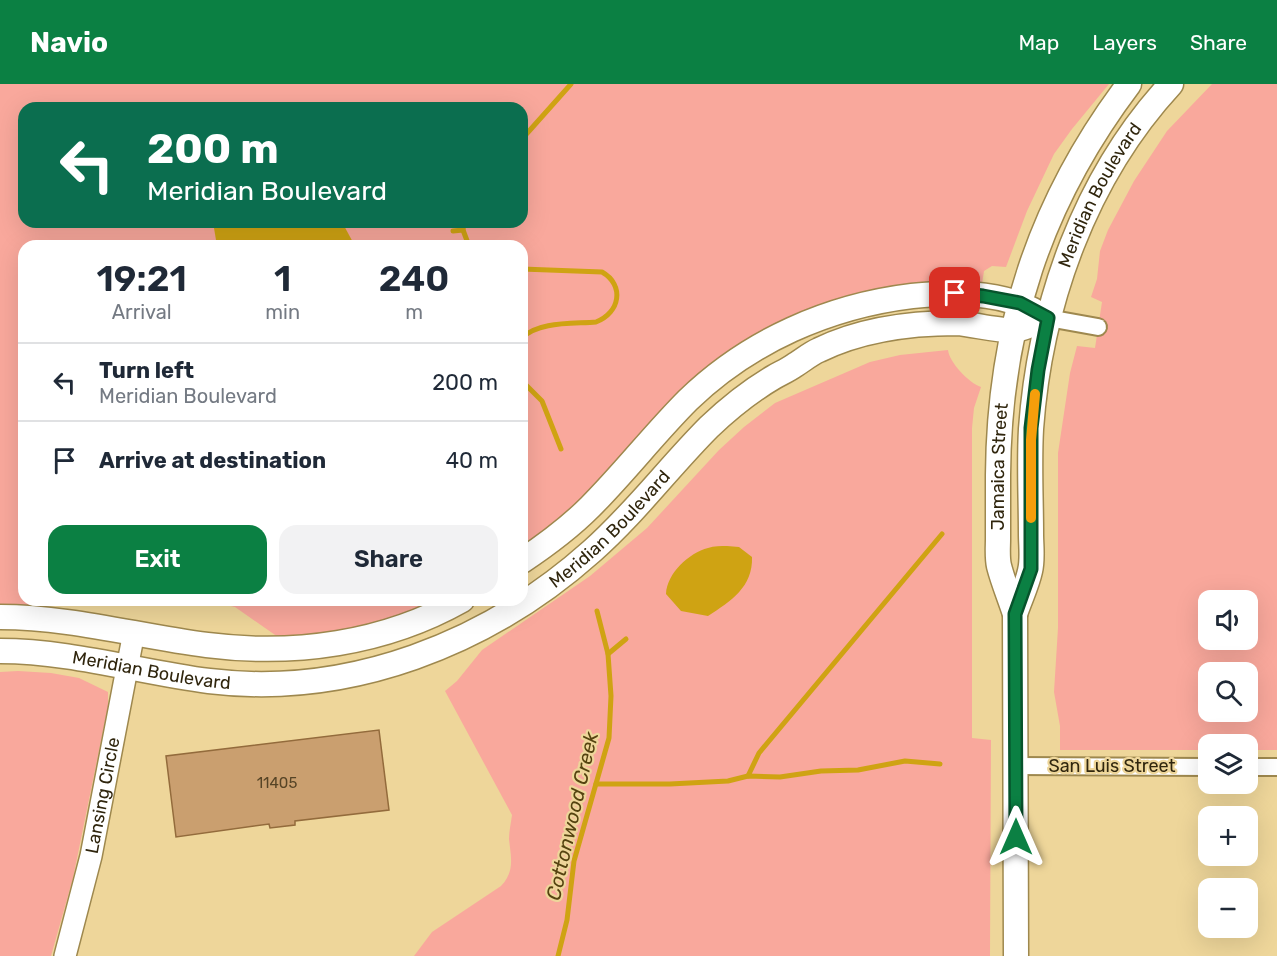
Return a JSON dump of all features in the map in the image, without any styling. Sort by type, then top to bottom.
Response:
[{"type":"main road","name":"Meridian Boulevard","points":[[1017,317],[1037,248],[1068,179],[1099,124],[1129,84]]},
{"type":"main road","name":"Meridian Boulevard","points":[[528,597],[574,566],[613,532],[699,438],[726,412],[767,381],[814,352],[864,334],[908,326],[970,324],[1017,317],[1048,318],[1064,266],[1101,183],[1138,124],[1171,84]]},
{"type":"main road","name":"Meridian Boulevard","points":[[528,557],[582,515],[696,392],[740,358],[771,339],[833,313],[895,298],[955,293],[983,296],[1017,317]]},
{"type":"main road","name":"Jamaica Street","points":[[1016,956],[1015,614],[999,564],[998,494],[1002,392],[1017,317]]},
{"type":"main road","name":"Jamaica Street","points":[[1015,614],[1031,569],[1031,428],[1038,370],[1048,318]]},
{"type":"main road","name":"Meridian Boulevard","points":[[0,617],[64,620],[206,645],[248,650],[308,648],[345,642],[393,630],[450,606]]},
{"type":"main road","name":"Meridian Boulevard","points":[[0,651],[43,652],[211,681],[288,684],[328,680],[361,673],[427,653],[493,621],[515,606]]},
{"type":"street","points":[[1048,318],[1098,327]]},
{"type":"street","name":"Lansing Circle","points":[[65,956],[92,856],[134,632]]},
{"type":"street","name":"San Luis Street","points":[[1016,766],[1198,767]]},
{"type":"street","points":[[1258,767],[1277,767]]},
{"type":"shaded area","points":[[0,84],[1109,84],[1054,154],[1027,211],[1006,267],[992,266],[984,271],[982,284],[821,305],[528,545],[528,240],[18,240],[18,606],[46,606],[0,607]]},
{"type":"shaded area","points":[[1212,84],[1277,84],[1277,750],[1258,750],[1258,734],[1198,734],[1198,750],[1060,750],[1060,726],[1054,692],[1058,628],[1058,453],[1070,373],[1077,346],[1095,348],[1102,302],[1091,297],[1097,279],[1100,251],[1108,230],[1134,181],[1167,131]]},
{"type":"shaded area","points":[[214,228],[345,228],[352,240],[216,240]]},
{"type":"shaded area","points":[[948,350],[960,372],[981,387],[974,408],[972,428],[972,738],[991,740],[990,956],[414,956],[432,932],[501,886],[508,875],[511,864],[509,839],[512,815],[445,691],[457,681],[482,650],[590,576],[647,528],[719,450],[775,403],[870,362],[900,355]]},
{"type":"shaded area","points":[[713,547],[739,547],[752,557],[749,577],[745,585],[725,605],[708,616],[681,611],[666,594],[670,579],[680,565],[694,554]]},
{"type":"shaded area","points":[[231,606],[425,606],[386,621],[326,635],[278,637]]},
{"type":"shaded area","points":[[18,671],[79,678],[108,692],[108,706],[73,878],[51,956],[0,956],[0,672]]},
{"type":"building","points":[[379,730],[389,810],[295,821],[295,825],[270,828],[269,824],[176,837],[166,756]]},
{"type":"waterway","name":"Cottonwood Creek","points":[[528,132],[571,84]]},
{"type":"waterway","name":"Cottonwood Creek","points":[[463,228],[467,240]]},
{"type":"waterway","points":[[453,231],[463,230]]},
{"type":"waterway","name":"Cottonwood Creek","points":[[528,269],[602,272],[614,284],[617,291],[615,306],[604,318],[596,322],[547,326],[528,334]]},
{"type":"waterway","name":"Cottonwood Creek","points":[[528,387],[542,401],[561,449]]},
{"type":"waterway","points":[[748,776],[759,753],[942,534]]},
{"type":"waterway","name":"Cottonwood Creek","points":[[558,956],[567,920],[574,861],[609,738],[611,696],[608,654],[597,611]]},
{"type":"waterway","points":[[608,654],[626,639]]},
{"type":"waterway","points":[[596,784],[728,781],[748,776],[780,777],[821,771],[858,770],[905,761],[940,764]]},
{"type":"slow traffic","points":[[1031,518],[1030,463],[1035,394]]},
{"type":"route","points":[[955,293],[1020,303],[1048,318],[1038,370],[1031,428],[1031,569],[1015,614],[1016,837]]}]
